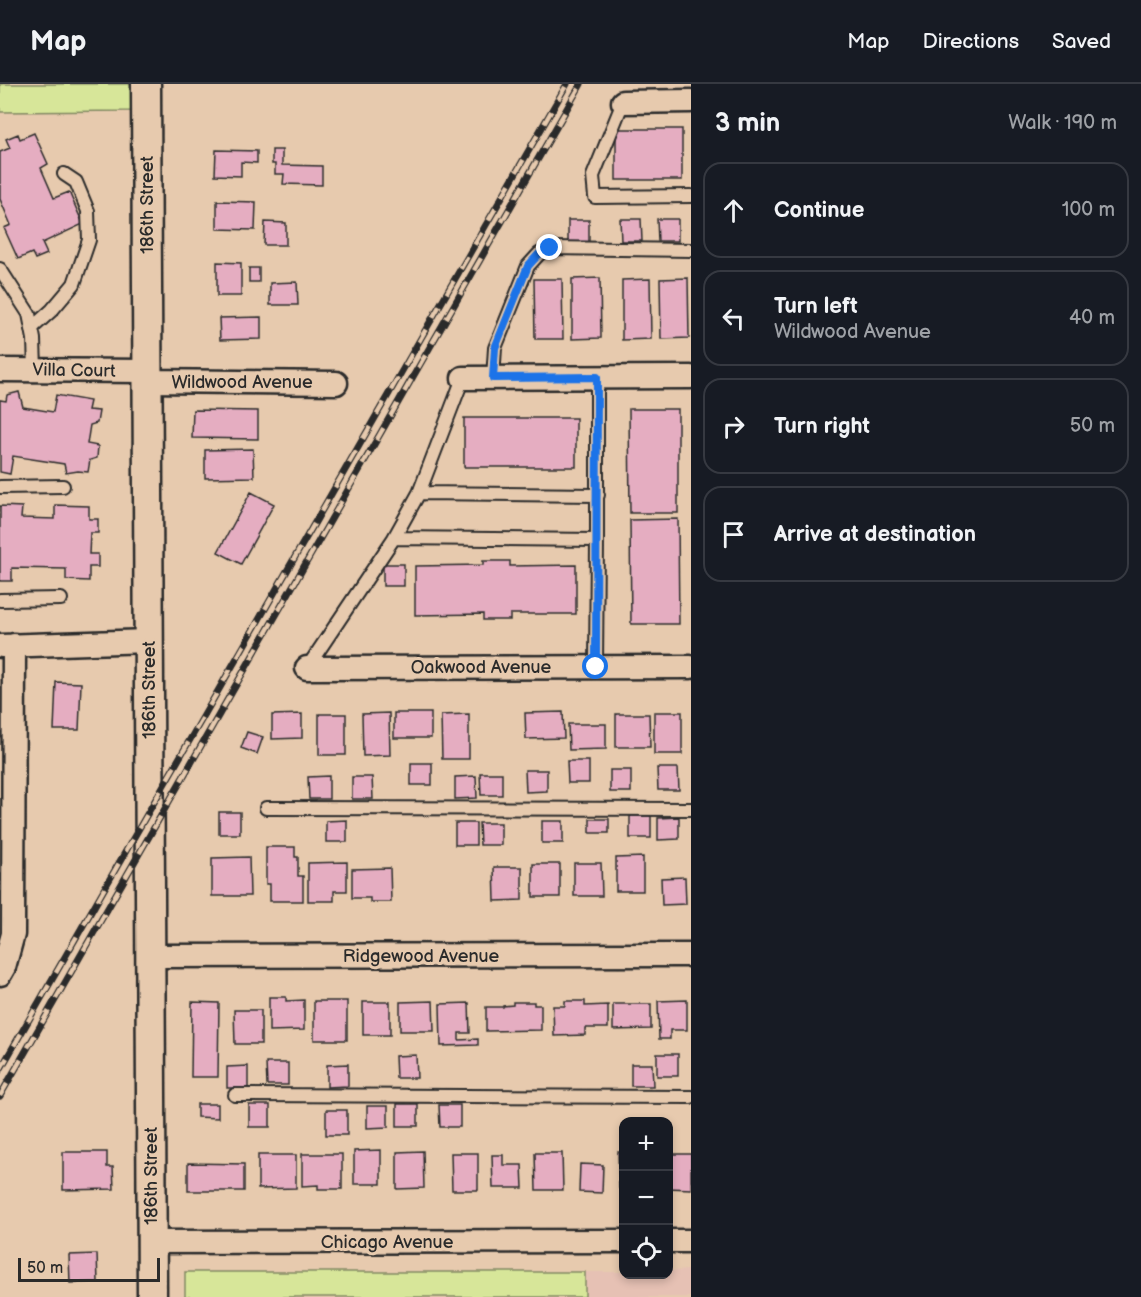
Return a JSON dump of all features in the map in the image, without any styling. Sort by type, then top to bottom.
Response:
[{"type":"street","name":"186th Street","points":[[146,84],[152,1297]]},
{"type":"street","points":[[623,102],[691,101]]},
{"type":"street","name":"Villa Court","points":[[0,370],[148,376]]},
{"type":"street","name":"Wildwood Avenue","points":[[148,376],[336,383]]},
{"type":"street","points":[[463,378],[691,377]]},
{"type":"street","points":[[0,974],[13,934],[7,646],[148,641]]},
{"type":"street","name":"Oakwood Avenue","points":[[307,668],[691,667]]},
{"type":"street","name":"Ridgewood Avenue","points":[[150,956],[691,955]]},
{"type":"street","points":[[673,1241],[691,1241]]},
{"type":"street","name":"Chicago Avenue","points":[[151,1242],[619,1242]]},
{"type":"lane","points":[[623,102],[593,176],[595,197],[691,196]]},
{"type":"lane","points":[[32,328],[52,310],[74,284],[89,240],[88,211],[76,183],[64,174]]},
{"type":"lane","points":[[493,378],[495,348],[528,266],[539,254],[550,248],[691,250]]},
{"type":"lane","points":[[0,268],[28,314],[34,339],[36,370]]},
{"type":"lane","points":[[596,667],[597,377]]},
{"type":"lane","points":[[307,668],[394,538],[419,493],[463,378]]},
{"type":"lane","points":[[0,487],[63,486]]},
{"type":"lane","points":[[419,493],[598,495]]},
{"type":"lane","points":[[394,538],[597,540]]},
{"type":"lane","points":[[0,600],[61,599]]},
{"type":"lane","points":[[266,808],[691,809]]},
{"type":"lane","points":[[236,1095],[691,1097]]},
{"type":"shaded area","points":[[691,1270],[691,1297],[185,1297],[185,1272],[619,1272],[619,1279],[673,1279],[673,1271]]},
{"type":"green space","points":[[0,84],[132,84],[132,111],[0,112]]},
{"type":"green space","points":[[185,1272],[585,1272],[585,1297],[185,1297]]},
{"type":"building","points":[[616,129],[682,129],[682,180],[616,180]]},
{"type":"building","points":[[34,133],[48,164],[41,168],[54,198],[69,192],[83,224],[42,243],[47,254],[35,259],[32,253],[18,259],[4,228],[11,225],[0,199],[0,152],[10,148],[6,139],[18,134],[20,139]]},
{"type":"building","points":[[216,150],[257,151],[257,163],[241,162],[241,176],[215,175]]},
{"type":"building","points":[[272,150],[282,150],[282,165],[322,166],[322,185],[283,184],[284,174],[275,174]]},
{"type":"building","points":[[217,201],[256,202],[255,230],[217,229]]},
{"type":"building","points":[[620,219],[641,219],[642,241],[621,241]]},
{"type":"building","points":[[657,219],[678,219],[678,241],[658,241]]},
{"type":"building","points":[[568,220],[589,220],[589,242],[568,242]]},
{"type":"building","points":[[265,222],[286,223],[286,245],[264,245]]},
{"type":"building","points":[[217,262],[241,263],[241,296],[217,296]]},
{"type":"building","points":[[249,268],[259,268],[259,282],[249,282]]},
{"type":"building","points":[[600,278],[601,338],[572,339],[572,279]]},
{"type":"building","points":[[688,278],[689,338],[661,339],[660,279]]},
{"type":"building","points":[[534,279],[562,279],[563,339],[535,339]]},
{"type":"building","points":[[650,279],[651,339],[622,340],[622,280]]},
{"type":"building","points":[[297,282],[298,305],[270,305],[270,283]]},
{"type":"building","points":[[261,317],[261,339],[220,340],[219,318]]},
{"type":"building","points":[[19,392],[23,407],[53,412],[56,395],[90,401],[88,410],[99,411],[97,423],[90,425],[87,444],[98,446],[97,458],[90,460],[88,472],[66,473],[64,464],[13,456],[10,474],[0,472],[0,400],[6,401],[7,395]]},
{"type":"building","points":[[629,409],[678,409],[678,513],[630,513]]},
{"type":"building","points":[[193,410],[258,411],[258,439],[192,438]]},
{"type":"building","points":[[464,418],[576,418],[576,467],[464,467]]},
{"type":"building","points":[[253,449],[254,477],[205,478],[205,450]]},
{"type":"building","points":[[251,492],[274,504],[241,564],[218,552]]},
{"type":"building","points":[[55,505],[89,506],[89,519],[98,519],[98,533],[90,533],[89,554],[98,554],[98,567],[89,567],[89,581],[66,580],[66,569],[12,568],[12,581],[0,581],[0,506],[22,507],[21,518],[55,519]]},
{"type":"building","points":[[678,519],[679,624],[631,624],[630,520]]},
{"type":"building","points":[[483,561],[510,561],[510,566],[576,565],[576,614],[510,614],[510,620],[483,620],[483,614],[415,615],[415,566],[483,565]]},
{"type":"building","points":[[383,564],[404,564],[404,586],[383,586]]},
{"type":"building","points":[[56,682],[81,683],[79,730],[54,730]]},
{"type":"building","points":[[563,712],[564,738],[526,739],[525,713]]},
{"type":"building","points":[[654,712],[682,712],[682,754],[654,754]]},
{"type":"building","points":[[389,713],[390,755],[363,756],[362,714]]},
{"type":"building","points":[[394,713],[431,713],[431,738],[394,738]]},
{"type":"building","points":[[302,714],[302,738],[272,739],[272,715]]},
{"type":"building","points":[[319,714],[346,714],[346,755],[319,755]]},
{"type":"building","points":[[469,714],[469,759],[442,759],[441,715]]},
{"type":"building","points":[[616,714],[649,714],[650,747],[616,747]]},
{"type":"building","points":[[568,724],[606,724],[606,749],[569,750]]},
{"type":"building","points":[[247,732],[263,737],[257,754],[241,748]]},
{"type":"building","points":[[567,761],[589,761],[589,783],[568,783]]},
{"type":"building","points":[[411,763],[432,763],[432,785],[411,785]]},
{"type":"building","points":[[657,768],[678,768],[679,790],[658,790]]},
{"type":"building","points":[[525,770],[547,770],[547,791],[526,792]]},
{"type":"building","points":[[610,770],[631,770],[631,792],[610,792]]},
{"type":"building","points":[[480,773],[502,773],[502,795],[481,795]]},
{"type":"building","points":[[329,776],[329,799],[309,799],[308,777]]},
{"type":"building","points":[[476,776],[477,798],[455,799],[455,777]]},
{"type":"building","points":[[352,777],[372,777],[373,799],[352,799]]},
{"type":"building","points":[[219,812],[240,812],[240,834],[219,834]]},
{"type":"building","points":[[630,816],[651,816],[651,838],[630,838]]},
{"type":"building","points":[[679,817],[679,839],[658,840],[658,818]]},
{"type":"building","points":[[590,819],[609,819],[609,833],[590,833]]},
{"type":"building","points":[[347,820],[347,842],[326,842],[326,821]]},
{"type":"building","points":[[542,821],[563,821],[563,843],[542,843]]},
{"type":"building","points":[[455,823],[476,823],[476,845],[455,845]]},
{"type":"building","points":[[479,823],[501,823],[501,845],[480,845]]},
{"type":"building","points":[[266,847],[295,847],[295,857],[298,857],[298,876],[303,876],[303,901],[270,901],[270,884],[266,884]]},
{"type":"building","points":[[249,857],[250,896],[212,896],[212,858]]},
{"type":"building","points":[[643,857],[643,891],[616,891],[616,858]]},
{"type":"building","points":[[347,862],[347,891],[334,891],[334,901],[308,901],[308,863]]},
{"type":"building","points":[[574,863],[601,863],[602,896],[574,896]]},
{"type":"building","points":[[533,864],[560,864],[560,897],[533,897]]},
{"type":"building","points":[[494,867],[522,867],[522,900],[495,901]]},
{"type":"building","points":[[390,868],[391,902],[370,902],[370,898],[352,898],[352,869]]},
{"type":"building","points":[[685,877],[686,904],[662,905],[661,878]]},
{"type":"building","points":[[269,997],[286,997],[286,1001],[304,1000],[304,1030],[269,1031]]},
{"type":"building","points":[[687,1000],[687,1030],[670,1030],[670,1039],[659,1039],[658,1001]]},
{"type":"building","points":[[314,1001],[347,1001],[347,1040],[314,1040]]},
{"type":"building","points":[[433,1001],[434,1031],[400,1031],[400,1002]]},
{"type":"building","points":[[565,1001],[585,1001],[585,1006],[608,1005],[608,1028],[585,1028],[585,1035],[554,1036],[553,1006],[565,1006]]},
{"type":"building","points":[[192,1002],[219,1003],[218,1077],[191,1077]]},
{"type":"building","points":[[363,1002],[390,1002],[390,1035],[363,1035]]},
{"type":"building","points":[[513,1002],[534,1002],[534,1005],[541,1005],[541,1030],[486,1031],[486,1007],[503,1007],[513,1005]]},
{"type":"building","points":[[469,1003],[470,1033],[459,1033],[459,1040],[478,1039],[478,1045],[441,1046],[440,1004]]},
{"type":"building","points":[[613,1004],[651,1004],[651,1029],[613,1030]]},
{"type":"building","points":[[234,1010],[261,1010],[261,1044],[235,1044]]},
{"type":"building","points":[[657,1054],[678,1054],[678,1076],[657,1076]]},
{"type":"building","points":[[416,1055],[417,1078],[396,1078],[395,1056]]},
{"type":"building","points":[[266,1063],[288,1063],[288,1085],[267,1085]]},
{"type":"building","points":[[348,1064],[348,1086],[327,1087],[327,1065]]},
{"type":"building","points":[[631,1064],[652,1064],[653,1086],[631,1086]]},
{"type":"building","points":[[248,1066],[248,1088],[227,1088],[227,1067]]},
{"type":"building","points":[[197,1104],[218,1104],[218,1118],[197,1117]]},
{"type":"building","points":[[397,1104],[418,1104],[418,1126],[397,1126]]},
{"type":"building","points":[[249,1105],[270,1105],[270,1127],[249,1127]]},
{"type":"building","points":[[439,1105],[460,1105],[460,1127],[440,1127]]},
{"type":"building","points":[[367,1106],[388,1106],[388,1127],[367,1128]]},
{"type":"building","points":[[326,1110],[347,1110],[347,1135],[326,1135]]},
{"type":"building","points":[[381,1150],[381,1184],[354,1184],[354,1151]]},
{"type":"building","points":[[423,1151],[424,1188],[397,1189],[397,1152]]},
{"type":"building","points":[[63,1152],[107,1152],[107,1167],[113,1167],[114,1189],[63,1190]]},
{"type":"building","points":[[451,1153],[478,1153],[478,1190],[452,1190]]},
{"type":"building","points":[[535,1153],[562,1153],[563,1190],[536,1190]]},
{"type":"building","points":[[302,1154],[342,1154],[342,1189],[318,1189],[318,1185],[302,1186]]},
{"type":"building","points":[[673,1154],[691,1154],[691,1189],[673,1188]]},
{"type":"building","points":[[258,1155],[296,1155],[296,1188],[258,1189]]},
{"type":"building","points":[[492,1155],[503,1155],[503,1165],[522,1165],[523,1188],[493,1188]]},
{"type":"building","points":[[188,1163],[244,1164],[244,1191],[188,1191]]},
{"type":"building","points":[[580,1164],[603,1165],[602,1193],[579,1192]]},
{"type":"building","points":[[97,1254],[98,1282],[70,1283],[69,1255]]},
{"type":"railway","points":[[0,1070],[567,84]]},
{"type":"railway","points":[[0,1096],[581,84]]},
{"type":"route","points":[[550,248],[539,254],[528,266],[495,348],[493,378],[597,377],[596,667]]}]
